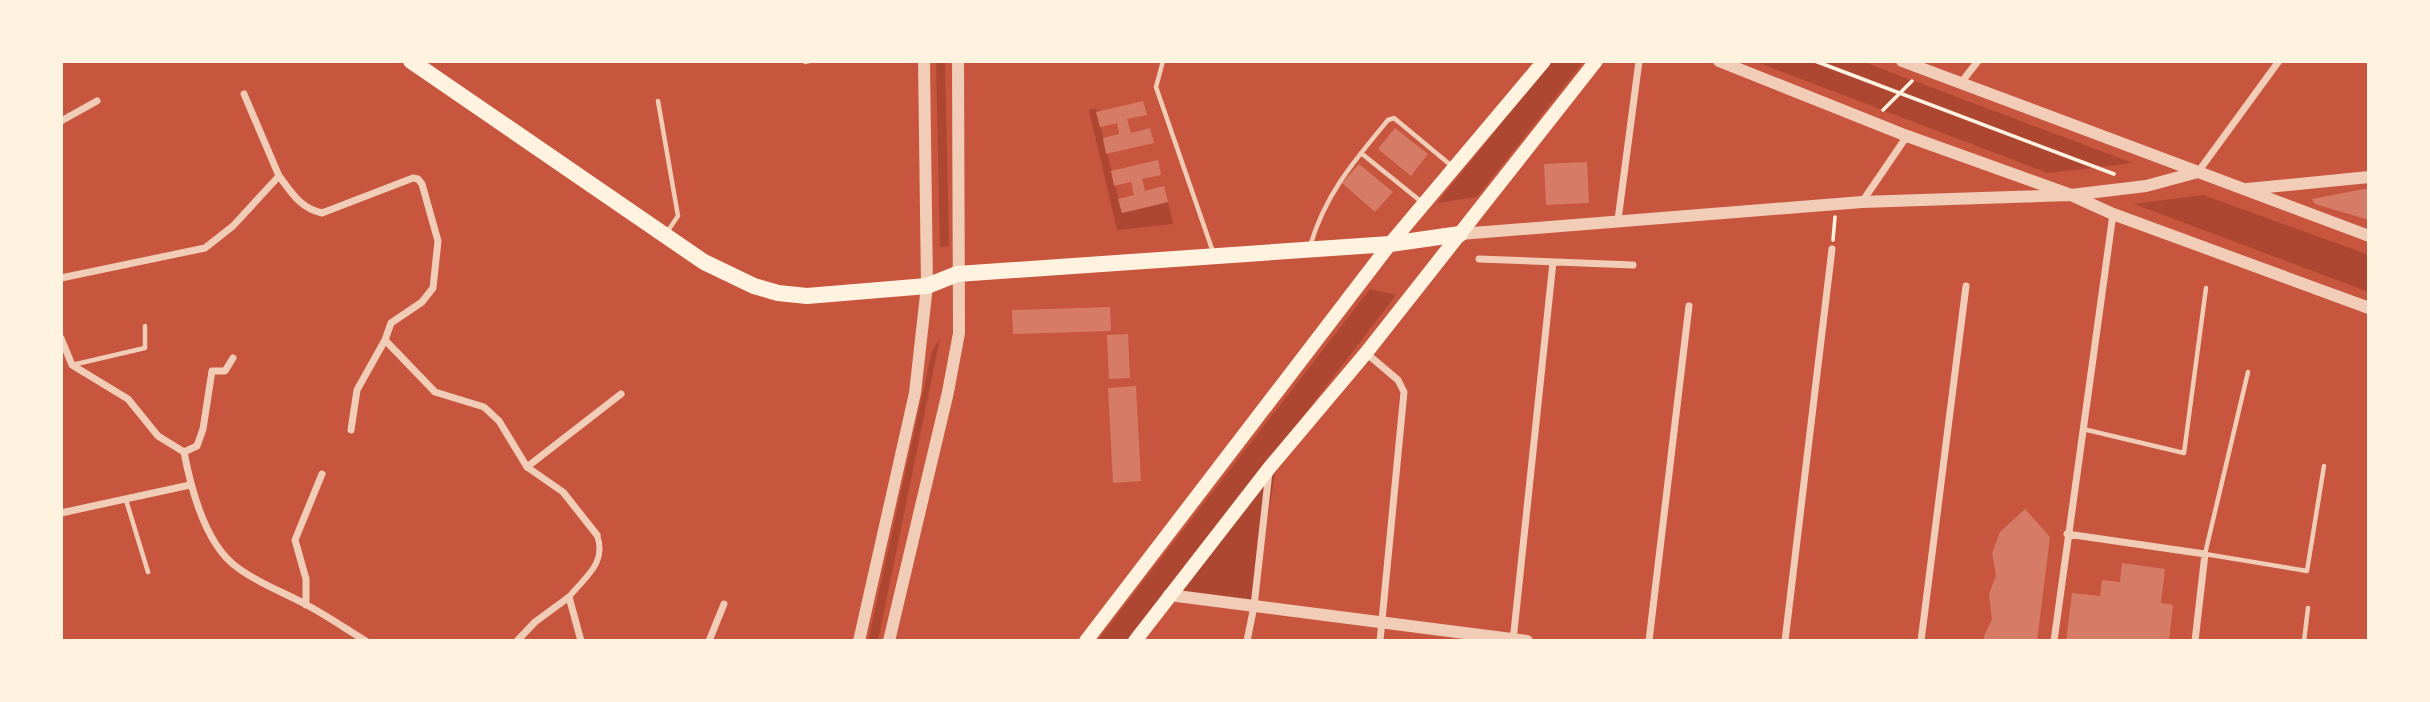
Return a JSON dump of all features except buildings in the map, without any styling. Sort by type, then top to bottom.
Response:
[{"type":"main road","points":[[411,61],[664,236],[729,276],[778,293],[807,296],[927,286],[957,274],[1390,244],[1460,234]]},
{"type":"main road","points":[[1086,641],[1390,244],[1544,61]]},
{"type":"main road","points":[[1135,641],[1270,467],[1366,353],[1596,61]]},
{"type":"street","points":[[859,641],[915,393],[927,286],[924,61]]},
{"type":"street","points":[[889,641],[948,392],[959,333],[958,61]]},
{"type":"street","points":[[1618,220],[1639,61]]},
{"type":"street","points":[[1719,61],[1907,136],[2369,308]]},
{"type":"street","points":[[1902,61],[2369,236]]},
{"type":"street","points":[[1960,84],[1978,61]]},
{"type":"street","points":[[1460,234],[1862,202],[2071,195],[2146,186],[2198,172],[2279,61]]},
{"type":"street","points":[[244,94],[279,176],[308,210],[322,213],[413,178],[422,184],[438,242],[433,288],[422,302],[391,323],[385,340],[357,390],[351,430]]},
{"type":"street","points":[[61,121],[97,101]]},
{"type":"street","points":[[1862,202],[1907,136]]},
{"type":"street","points":[[61,278],[205,248],[233,226],[279,176]]},
{"type":"street","points":[[2243,189],[2369,177]]},
{"type":"street","points":[[2054,641],[2113,214]]},
{"type":"street","points":[[1785,641],[1832,249]]},
{"type":"street","points":[[1479,259],[1633,265]]},
{"type":"street","points":[[1513,640],[1553,262]]},
{"type":"street","points":[[1922,641],[1966,286]]},
{"type":"street","points":[[1649,641],[1689,306]]},
{"type":"street","points":[[61,338],[72,365],[128,399],[158,436],[184,452],[190,485],[203,522],[236,568],[366,641]]},
{"type":"street","points":[[385,340],[435,392],[484,407],[499,421],[527,467],[563,492],[597,535],[600,546],[597,563],[569,597],[535,622],[517,641]]},
{"type":"street","points":[[1366,353],[1398,380],[1404,392],[1380,641]]},
{"type":"street","points":[[184,452],[197,446],[203,429],[212,370],[225,371],[233,358]]},
{"type":"street","points":[[527,467],[621,394]]},
{"type":"street","points":[[1247,641],[1254,606],[1270,467]]},
{"type":"street","points":[[306,605],[306,579],[295,540],[322,474]]},
{"type":"street","points":[[61,513],[190,485]]},
{"type":"street","points":[[2067,534],[2205,554],[2194,641]]},
{"type":"street","points":[[1169,595],[1527,641]]},
{"type":"street","points":[[569,597],[581,641]]},
{"type":"street","points":[[709,641],[724,604]]},
{"type":"lane","points":[[1163,61],[1157,87],[1214,256]]},
{"type":"lane","points":[[658,101],[678,216],[664,236]]},
{"type":"lane","points":[[1309,250],[1323,208],[1344,173],[1388,120],[1394,118],[1454,168]]},
{"type":"lane","points":[[1361,153],[1424,204]]},
{"type":"lane","points":[[2082,428],[2184,453],[2206,288]]},
{"type":"lane","points":[[72,365],[145,348],[145,326]]},
{"type":"lane","points":[[2248,372],[2205,554],[2307,571],[2324,466]]},
{"type":"lane","points":[[126,500],[148,572]]},
{"type":"lane","points":[[2304,641],[2308,608]]},
{"type":"path","points":[[1815,61],[2120,176]]},
{"type":"path","points":[[1872,122],[1924,70]]},
{"type":"path","points":[[1832,249],[1837,204]]},
{"type":"shaded area","points":[[936,61],[945,61],[949,246],[940,247]]},
{"type":"shaded area","points":[[1552,61],[1584,61],[1477,197],[1437,203]]},
{"type":"shaded area","points":[[1754,61],[1861,61],[2133,163],[2048,173]]},
{"type":"shaded area","points":[[1096,108],[1122,213],[1168,202],[1173,224],[1117,230],[1089,110]]},
{"type":"shaded area","points":[[2203,195],[2369,255],[2369,292],[2134,204]]},
{"type":"shaded area","points":[[1370,289],[1396,295],[1131,641],[1097,641]]},
{"type":"shaded area","points":[[940,338],[878,641],[868,641],[932,351]]},
{"type":"shaded area","points":[[1275,472],[1254,606],[1176,595]]}]
